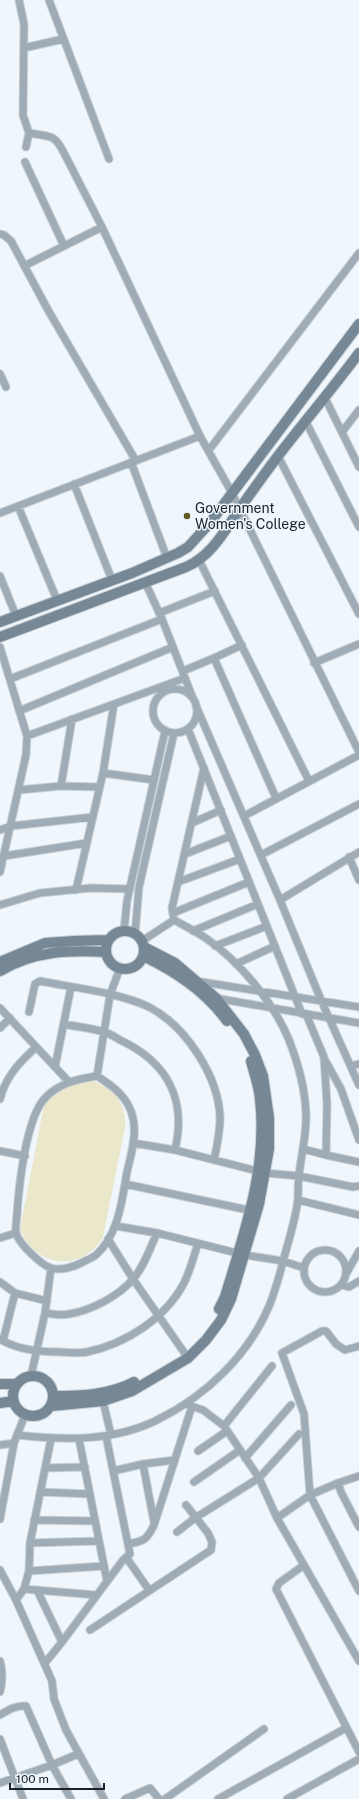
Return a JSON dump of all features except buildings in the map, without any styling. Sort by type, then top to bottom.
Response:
[{"type":"street","points":[[19,0],[24,24],[22,102],[25,124],[29,133],[26,147]]},
{"type":"street","points":[[49,0],[108,159]]},
{"type":"street","points":[[24,48],[63,39]]},
{"type":"street","points":[[29,133],[51,136],[58,141],[102,228],[200,436],[232,492],[359,753],[244,816]]},
{"type":"street","points":[[25,162],[64,246]]},
{"type":"street","points":[[24,266],[102,228]]},
{"type":"street","points":[[0,234],[8,238],[133,462],[166,558]]},
{"type":"street","points":[[208,450],[359,253]]},
{"type":"street","points":[[0,622],[112,580],[166,558],[188,547],[210,524],[232,492],[359,324]]},
{"type":"street","points":[[0,637],[186,567],[199,560],[219,540],[278,456],[359,353]]},
{"type":"street","points":[[0,374],[6,387]]},
{"type":"street","points":[[325,398],[358,462]]},
{"type":"street","points":[[342,432],[359,410]]},
{"type":"street","points":[[306,422],[359,527]]},
{"type":"street","points":[[0,513],[200,436]]},
{"type":"street","points":[[278,456],[359,614]]},
{"type":"street","points":[[74,484],[112,580]]},
{"type":"street","points":[[18,506],[57,600]]},
{"type":"street","points":[[199,560],[309,781]]},
{"type":"street","points":[[0,576],[16,616]]},
{"type":"street","points":[[145,582],[161,616],[192,698],[261,855],[321,1000],[359,1085]]},
{"type":"street","points":[[10,679],[161,616],[215,590]]},
{"type":"street","points":[[314,663],[359,644]]},
{"type":"street","points":[[26,736],[114,704],[184,675],[214,658],[242,645]]},
{"type":"street","points":[[0,647],[26,736],[26,755],[0,872]]},
{"type":"street","points":[[19,711],[173,647]]},
{"type":"street","points":[[214,658],[276,798]]},
{"type":"street","points":[[192,698],[186,693],[173,690],[161,694],[153,709],[154,718],[158,726],[165,731],[174,733],[188,729],[195,719],[196,706]]},
{"type":"street","points":[[76,890],[103,773],[114,704]]},
{"type":"street","points":[[61,786],[72,719]]},
{"type":"street","points":[[188,729],[295,997],[341,1089],[359,1140]]},
{"type":"street","points":[[124,931],[130,889],[165,731]]},
{"type":"street","points":[[108,940],[106,952],[108,960],[113,965],[120,968],[132,968],[141,961],[139,887],[174,733]]},
{"type":"street","points":[[17,1435],[51,1439],[79,1439],[108,1435],[156,1421],[189,1405],[216,1380],[242,1351],[255,1332],[269,1305],[283,1261],[298,1200],[299,1176],[303,1149],[306,1113],[301,1076],[288,1038],[273,1009],[260,992],[236,964],[207,939],[174,917],[172,908],[204,768]]},
{"type":"street","points":[[103,773],[154,780]]},
{"type":"street","points":[[19,790],[61,786],[99,787]]},
{"type":"street","points":[[261,855],[359,804]]},
{"type":"street","points":[[192,823],[221,810]]},
{"type":"street","points":[[0,830],[11,826],[93,817]]},
{"type":"street","points":[[185,854],[231,836]]},
{"type":"street","points":[[4,856],[87,843]]},
{"type":"street","points":[[280,900],[359,852]]},
{"type":"street","points":[[349,857],[359,880]]},
{"type":"street","points":[[178,882],[240,859]]},
{"type":"street","points":[[141,944],[174,917],[249,882]]},
{"type":"street","points":[[0,905],[40,893],[76,890],[130,889]]},
{"type":"street","points":[[193,931],[258,904]]},
{"type":"street","points":[[215,946],[267,926]]},
{"type":"street","points":[[1,965],[45,943],[74,940],[108,940],[118,932],[124,931],[141,944],[162,965],[184,979],[224,1017],[238,1036],[249,1056],[260,1099],[262,1172]]},
{"type":"street","points":[[52,1401],[103,1401],[132,1391],[186,1356],[206,1340],[221,1320],[232,1299],[262,1172],[269,1149],[269,1118],[263,1076],[255,1055],[244,1034],[216,998],[196,980],[175,963],[141,944]]},
{"type":"street","points":[[236,964],[275,946]]},
{"type":"street","points":[[1,965],[45,953],[74,950],[106,952]]},
{"type":"street","points":[[97,1076],[110,995],[120,968]]},
{"type":"street","points":[[184,979],[260,992],[359,1006]]},
{"type":"street","points":[[29,1012],[35,984],[40,982],[129,999],[150,1008],[169,1020],[200,1057],[210,1076],[220,1116],[219,1138],[214,1160]]},
{"type":"street","points":[[55,1067],[71,987]]},
{"type":"street","points":[[203,996],[359,1023]]},
{"type":"street","points":[[0,1008],[69,1082]]},
{"type":"street","points":[[0,1028],[10,1018]]},
{"type":"street","points":[[64,1024],[104,1032],[133,1046],[155,1062],[170,1084],[178,1107],[179,1134],[175,1150]]},
{"type":"street","points":[[0,1099],[4,1084],[15,1069],[36,1047]]},
{"type":"street","points":[[324,1057],[327,1104],[326,1155]]},
{"type":"street","points":[[351,1066],[359,1064]]},
{"type":"street","points":[[97,1076],[111,1084],[124,1097],[133,1118],[133,1143],[116,1226],[108,1239],[96,1255],[73,1268],[51,1268],[38,1260],[22,1243],[16,1233],[18,1194],[25,1156],[38,1106],[46,1097],[69,1082],[97,1076]]},
{"type":"street","points":[[133,1143],[175,1150],[262,1172],[299,1176],[353,1187],[359,1186]]},
{"type":"street","points":[[303,1149],[359,1162]]},
{"type":"street","points":[[0,1151],[25,1156]]},
{"type":"street","points":[[125,1184],[254,1211]]},
{"type":"street","points":[[298,1200],[359,1215]]},
{"type":"street","points":[[116,1226],[157,1233],[242,1254],[283,1261],[304,1268]]},
{"type":"street","points":[[0,1238],[16,1233]]},
{"type":"street","points":[[45,1313],[68,1315],[92,1309],[114,1295],[133,1279],[157,1233]]},
{"type":"street","points":[[108,1239],[133,1279],[186,1356]]},
{"type":"street","points":[[15,1293],[1,1340],[37,1352],[85,1352],[106,1347],[134,1335],[158,1315],[173,1299],[184,1283],[198,1243]]},
{"type":"street","points":[[346,1274],[345,1263],[338,1254],[327,1250],[316,1251],[308,1258],[304,1268],[305,1278],[309,1286],[317,1291],[326,1292],[334,1290],[342,1285],[346,1274],[359,1251]]},
{"type":"street","points":[[31,1376],[45,1313],[51,1268]]},
{"type":"street","points":[[342,1285],[350,1287],[359,1281]]},
{"type":"street","points":[[0,1282],[15,1293],[47,1301]]},
{"type":"street","points":[[359,1346],[345,1350],[336,1344],[326,1331],[322,1331],[282,1353],[304,1414],[310,1495],[359,1591]]},
{"type":"street","points":[[52,1401],[100,1394],[130,1384],[186,1356]]},
{"type":"street","points":[[198,1451],[225,1429],[272,1366]]},
{"type":"street","points":[[0,1384],[14,1392],[20,1412],[25,1416],[31,1417],[43,1415],[52,1401],[49,1384],[38,1376],[31,1376],[20,1380],[14,1392],[0,1403]]},
{"type":"street","points":[[0,1390],[14,1392]]},
{"type":"street","points":[[0,1396],[14,1392]]},
{"type":"street","points":[[45,1663],[107,1581],[130,1554],[113,1471],[103,1401]]},
{"type":"street","points":[[189,1405],[203,1410],[225,1429],[246,1458],[259,1478],[277,1518],[359,1661]]},
{"type":"street","points":[[128,1544],[142,1541],[149,1536],[175,1460],[189,1405]]},
{"type":"street","points":[[246,1458],[291,1405]]},
{"type":"street","points":[[0,1519],[14,1443],[25,1416]]},
{"type":"street","points":[[177,1532],[195,1518],[259,1478],[298,1434]]},
{"type":"street","points":[[16,1600],[24,1589],[29,1571],[30,1543],[51,1439]]},
{"type":"street","points":[[79,1439],[107,1581]]},
{"type":"street","points":[[0,1446],[14,1443]]},
{"type":"street","points":[[194,1482],[240,1450]]},
{"type":"street","points":[[113,1471],[143,1464],[175,1460]]},
{"type":"street","points":[[143,1464],[154,1524]]},
{"type":"street","points":[[45,1468],[85,1467]]},
{"type":"street","points":[[277,1518],[310,1495],[359,1476]]},
{"type":"street","points":[[0,1483],[5,1492]]},
{"type":"street","points":[[338,1483],[340,1492],[359,1527]]},
{"type":"street","points":[[40,1492],[90,1494]]},
{"type":"street","points":[[90,1630],[211,1550],[212,1542],[208,1533],[186,1505]]},
{"type":"street","points":[[34,1520],[95,1521]]},
{"type":"street","points":[[30,1543],[98,1541]]},
{"type":"street","points":[[126,1557],[149,1590]]},
{"type":"street","points":[[304,1565],[279,1583],[276,1589],[359,1752]]},
{"type":"street","points":[[29,1571],[104,1566]]},
{"type":"street","points":[[0,1570],[16,1600],[45,1663],[52,1681],[56,1709],[78,1754],[104,1799]]},
{"type":"street","points":[[24,1589],[96,1596]]},
{"type":"street","points":[[37,1590],[62,1642]]},
{"type":"street","points":[[0,1661],[3,1676],[0,1692]]},
{"type":"street","points":[[0,1715],[21,1705],[26,1706],[52,1765],[71,1799]]},
{"type":"street","points":[[218,1799],[346,1728]]},
{"type":"street","points":[[166,1799],[264,1729]]},
{"type":"street","points":[[0,1739],[23,1799]]},
{"type":"street","points":[[0,1783],[52,1765],[78,1754]]},
{"type":"street","points":[[287,1799],[359,1759]]},
{"type":"street","points":[[125,1799],[150,1788],[159,1799]]},
{"type":"shaded area","points":[[89,1080],[105,1086],[117,1097],[124,1111],[125,1128],[103,1237],[94,1249],[83,1256],[71,1261],[59,1261],[47,1258],[36,1252],[27,1242],[20,1229],[44,1105],[55,1090]]},
{"type":"place","name":"Government Women's College","points":[[187,516]]}]
